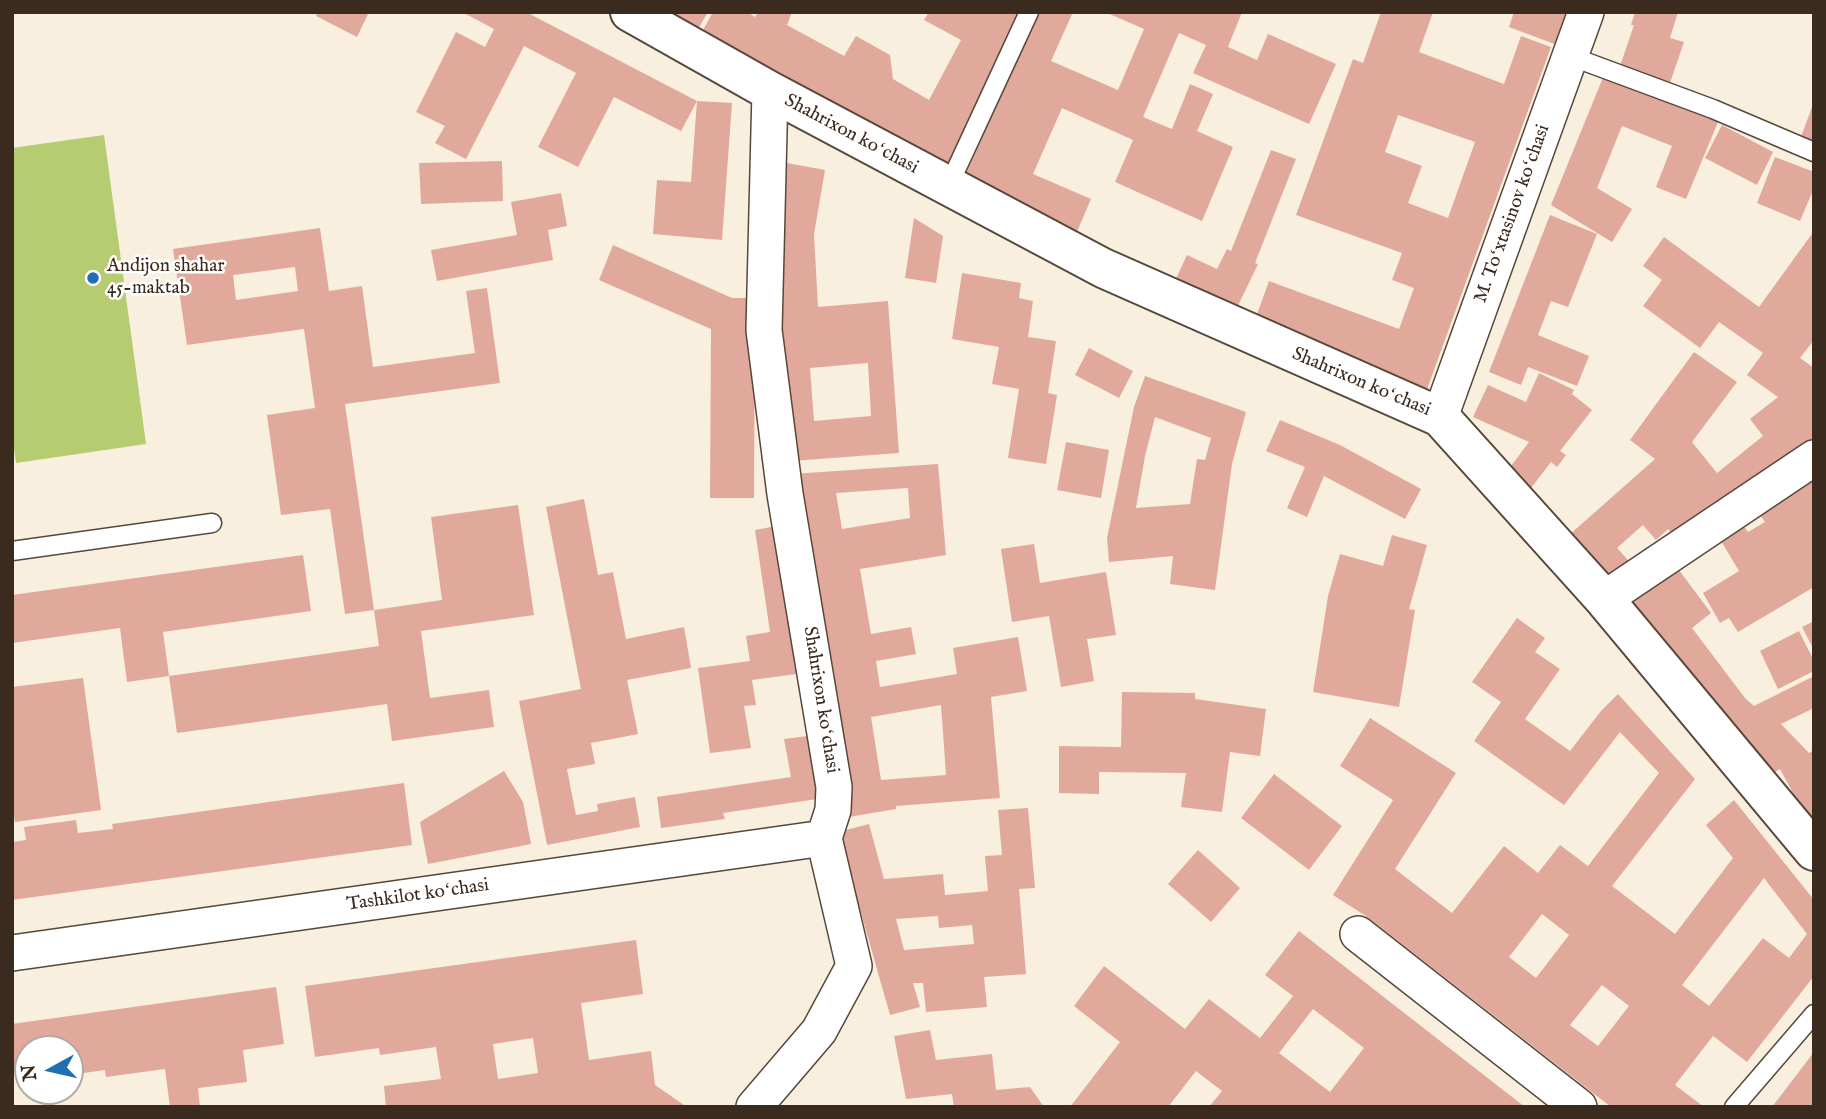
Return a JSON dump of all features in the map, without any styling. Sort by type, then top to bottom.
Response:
[{"type":"street","name":"Shahrixon koʻchasi","points":[[630,12],[770,91],[1103,268],[1440,417],[1604,599],[1814,850]]},
{"type":"street","name":"M. Toʻxtasinov koʻchasi","points":[[1440,417],[1586,12]]},
{"type":"street","name":"Shahrixon koʻchasi","points":[[754,1107],[819,1031],[854,966],[824,838],[833,810],[834,787],[786,494],[764,330],[770,91]]},
{"type":"street","points":[[1604,599],[1814,458]]},
{"type":"street","name":"Tashkilot koʻchasi","points":[[12,953],[824,838]]},
{"type":"street","points":[[1357,934],[1578,1107]]},
{"type":"lane","points":[[948,187],[1029,12]]},
{"type":"lane","points":[[1570,56],[1713,109],[1814,152]]},
{"type":"lane","points":[[12,551],[212,523]]},
{"type":"lane","points":[[1734,1107],[1814,1014]]},
{"type":"green space","points":[[104,135],[146,444],[16,463],[12,434],[12,148]]},
{"type":"building","points":[[318,12],[369,12],[357,37],[316,16]]},
{"type":"building","points":[[462,12],[526,12],[697,101],[681,131],[614,97],[578,167],[538,147],[576,73],[524,46],[466,159],[435,143],[445,126],[416,112],[456,32],[485,47],[494,29]]},
{"type":"building","points":[[668,12],[708,12],[698,29]]},
{"type":"building","points":[[713,12],[747,12],[755,17],[758,12],[792,12],[787,25],[844,56],[856,36],[890,55],[893,79],[929,100],[961,40],[924,20],[929,12],[1018,12],[943,174],[698,39]]},
{"type":"building","points":[[1038,12],[1073,12],[1051,61],[1118,90],[1144,29],[1105,12],[1242,12],[1228,47],[1257,60],[1268,34],[1336,64],[1309,124],[1193,73],[1206,45],[1179,33],[1143,117],[1172,129],[1190,84],[1213,94],[1197,131],[1233,147],[1202,221],[1115,182],[1133,140],[1062,108],[1033,174],[1091,199],[1073,241],[961,185]]},
{"type":"building","points":[[1381,12],[1433,12],[1419,52],[1504,84],[1521,36],[1551,47],[1425,395],[1251,331],[1269,281],[1399,329],[1414,288],[1392,280],[1402,253],[1296,215],[1353,59],[1363,63]],"holes":[[[1398,115],[1475,142],[1448,218],[1408,203],[1422,166],[1385,152]]]},
{"type":"building","points":[[1514,12],[1569,12],[1557,45],[1509,27]]},
{"type":"building","points":[[1635,12],[1678,12],[1670,38],[1684,42],[1670,83],[1620,66],[1634,25],[1631,25]]},
{"type":"building","points":[[1604,75],[1718,122],[1686,199],[1656,187],[1672,146],[1622,126],[1597,188],[1632,209],[1612,242],[1551,205]]},
{"type":"building","points":[[697,101],[732,103],[722,240],[653,234],[657,180],[691,182]]},
{"type":"building","points":[[1814,104],[1814,145],[1800,140]]},
{"type":"building","points":[[1722,125],[1773,152],[1757,185],[1705,158]]},
{"type":"building","points":[[1271,150],[1296,159],[1255,263],[1258,264],[1233,316],[1172,287],[1187,255],[1217,269],[1227,249],[1231,251]]},
{"type":"building","points":[[1775,157],[1814,172],[1814,188],[1800,221],[1757,203]]},
{"type":"building","points":[[502,161],[503,201],[421,204],[419,163]]},
{"type":"building","points":[[787,163],[825,170],[814,234],[818,307],[888,301],[899,453],[792,461],[776,228]],"holes":[[[868,363],[871,416],[814,421],[810,368]]]},
{"type":"building","points":[[561,193],[567,226],[548,230],[553,260],[437,281],[431,250],[517,235],[511,202]]},
{"type":"building","points":[[1550,215],[1597,234],[1568,307],[1551,301],[1538,335],[1589,356],[1577,386],[1528,367],[1521,385],[1489,372]]},
{"type":"building","points":[[914,218],[943,236],[936,283],[905,278]]},
{"type":"building","points":[[320,228],[329,291],[362,286],[373,367],[475,353],[466,291],[487,288],[500,383],[345,404],[374,610],[345,614],[330,509],[281,515],[267,415],[315,408],[304,329],[187,345],[173,249]],"holes":[[[295,267],[298,291],[236,300],[233,275]]]},
{"type":"building","points":[[1814,231],[1814,340],[1800,358],[1814,368],[1814,439],[1682,545],[1668,529],[1656,540],[1643,525],[1617,548],[1635,568],[1613,587],[1568,536],[1655,459],[1630,440],[1694,352],[1737,382],[1692,442],[1717,473],[1763,436],[1750,419],[1778,397],[1747,375],[1763,353],[1719,322],[1700,348],[1643,306],[1662,280],[1643,266],[1664,237],[1759,307]]},
{"type":"building","points":[[613,245],[732,298],[755,298],[754,498],[710,498],[711,329],[599,280]]},
{"type":"building","points":[[962,273],[1021,283],[1019,298],[1033,301],[1028,337],[1056,341],[1048,393],[1057,395],[1046,464],[1008,458],[1019,389],[992,384],[999,347],[952,339]]},
{"type":"building","points":[[1089,348],[1133,371],[1119,398],[1075,375]]},
{"type":"building","points":[[1539,373],[1574,390],[1572,394],[1592,410],[1560,451],[1566,455],[1557,467],[1551,462],[1531,488],[1508,470],[1529,442],[1473,417],[1488,385],[1526,402]]},
{"type":"building","points":[[1145,376],[1246,412],[1232,464],[1215,590],[1170,584],[1173,556],[1109,562],[1107,538],[1134,407]],"holes":[[[1155,417],[1211,438],[1205,460],[1197,459],[1190,504],[1136,508]]]},
{"type":"building","points":[[1280,420],[1340,445],[1421,489],[1405,519],[1324,476],[1307,517],[1287,508],[1305,467],[1266,451]]},
{"type":"building","points":[[1066,442],[1109,450],[1101,498],[1057,490]]},
{"type":"building","points":[[938,464],[946,555],[860,569],[871,634],[911,627],[916,654],[876,661],[880,687],[957,674],[953,648],[1018,637],[1027,691],[991,697],[1000,798],[896,806],[896,809],[849,817],[792,474]],"holes":[[[908,488],[910,518],[842,529],[836,493]],[[941,705],[946,775],[881,780],[871,717]]]},
{"type":"building","points":[[1806,473],[1814,486],[1814,587],[1738,632],[1729,618],[1720,623],[1703,593],[1739,571],[1720,539],[1743,525],[1748,532],[1765,522],[1758,512]]},
{"type":"building","points":[[584,499],[598,575],[613,572],[626,639],[684,627],[691,668],[627,680],[638,734],[591,743],[595,764],[567,769],[576,815],[598,811],[597,804],[635,797],[640,827],[547,845],[519,701],[581,689],[546,507]]},
{"type":"building","points":[[518,505],[534,615],[421,631],[430,698],[489,690],[494,727],[392,741],[387,704],[177,733],[169,676],[379,646],[374,610],[442,600],[431,517]]},
{"type":"building","points":[[782,525],[804,673],[752,680],[756,705],[744,706],[751,748],[710,753],[698,668],[750,661],[746,636],[770,632],[755,530]]},
{"type":"building","points":[[1392,535],[1427,545],[1409,609],[1415,610],[1399,707],[1313,692],[1328,596],[1340,554],[1383,566]]},
{"type":"building","points":[[1034,544],[1040,583],[1106,572],[1116,635],[1087,639],[1094,681],[1061,687],[1049,616],[1012,622],[1001,549]]},
{"type":"building","points":[[303,555],[311,611],[163,632],[169,676],[127,682],[120,628],[12,643],[12,595]]},
{"type":"building","points":[[1673,562],[1711,613],[1692,628],[1754,706],[1812,677],[1814,708],[1781,724],[1809,753],[1814,750],[1814,825],[1811,826],[1780,769],[1775,772],[1720,717],[1623,600]]},
{"type":"building","points":[[1517,618],[1545,638],[1535,652],[1560,669],[1525,719],[1570,751],[1618,694],[1695,779],[1612,886],[1675,934],[1733,858],[1706,825],[1734,800],[1814,900],[1814,976],[1747,1062],[1713,1036],[1675,1085],[1704,1107],[1611,1107],[1366,916],[1333,895],[1393,800],[1340,766],[1370,718],[1456,773],[1395,869],[1452,913],[1504,846],[1538,873],[1560,845],[1588,866],[1659,773],[1620,732],[1564,805],[1474,741],[1501,702],[1472,682]],"holes":[[[1764,878],[1807,934],[1789,958],[1763,938],[1709,1006],[1682,985]],[[1542,914],[1569,935],[1536,978],[1509,957]],[[1602,985],[1629,1006],[1598,1046],[1570,1025]]]},
{"type":"building","points":[[1814,621],[1814,650],[1802,627]]},
{"type":"building","points":[[1799,631],[1814,661],[1814,671],[1778,689],[1760,651]]},
{"type":"building","points":[[83,678],[101,810],[15,822],[12,805],[12,687]]},
{"type":"building","points":[[1122,692],[1195,693],[1195,699],[1266,709],[1260,756],[1230,752],[1222,812],[1181,807],[1186,773],[1099,772],[1099,794],[1059,793],[1059,746],[1121,747]]},
{"type":"building","points":[[815,735],[824,798],[723,813],[725,819],[661,828],[657,797],[791,777],[784,739]]},
{"type":"building","points":[[504,771],[523,802],[531,844],[428,864],[420,822]]},
{"type":"building","points":[[1274,774],[1342,826],[1309,870],[1241,818]]},
{"type":"building","points":[[404,783],[412,845],[12,900],[12,842],[26,840],[24,827],[76,820],[78,833],[113,829],[112,824]]},
{"type":"building","points":[[1028,808],[1035,888],[1019,889],[1026,974],[984,977],[987,1007],[926,1012],[923,983],[913,983],[920,1007],[890,1015],[838,832],[869,824],[884,879],[943,874],[945,895],[988,891],[985,856],[1002,855],[998,810]],"holes":[[[938,916],[939,928],[972,925],[974,944],[904,950],[896,919]]]},
{"type":"building","points":[[1198,850],[1240,888],[1211,922],[1168,884]]},
{"type":"building","points":[[1299,931],[1525,1107],[1209,1107],[1222,1091],[1196,1071],[1168,1107],[1070,1107],[1120,1042],[1074,1006],[1104,966],[1185,1029],[1209,999],[1260,1038],[1293,996],[1265,975]],"holes":[[[1313,1009],[1364,1048],[1330,1092],[1279,1053]]]},
{"type":"building","points":[[636,940],[643,994],[581,1003],[589,1060],[651,1051],[655,1085],[687,1107],[386,1107],[384,1086],[441,1079],[436,1047],[380,1055],[379,1048],[315,1057],[305,986]],"holes":[[[533,1038],[538,1073],[498,1079],[493,1044]]]},
{"type":"building","points":[[276,987],[284,1044],[243,1050],[247,1082],[198,1088],[200,1107],[170,1107],[165,1069],[106,1077],[105,1070],[84,1073],[84,1035],[14,1035],[12,1069],[12,1024]]},
{"type":"building","points":[[930,1030],[936,1060],[992,1054],[996,1090],[1030,1087],[1044,1107],[954,1107],[952,1094],[906,1099],[894,1036]]},
{"type":"building","points":[[1814,1052],[1814,1107],[1772,1107]]},
{"type":"place","name":"Andijon shahar 45-maktab","points":[[93,278]]}]
